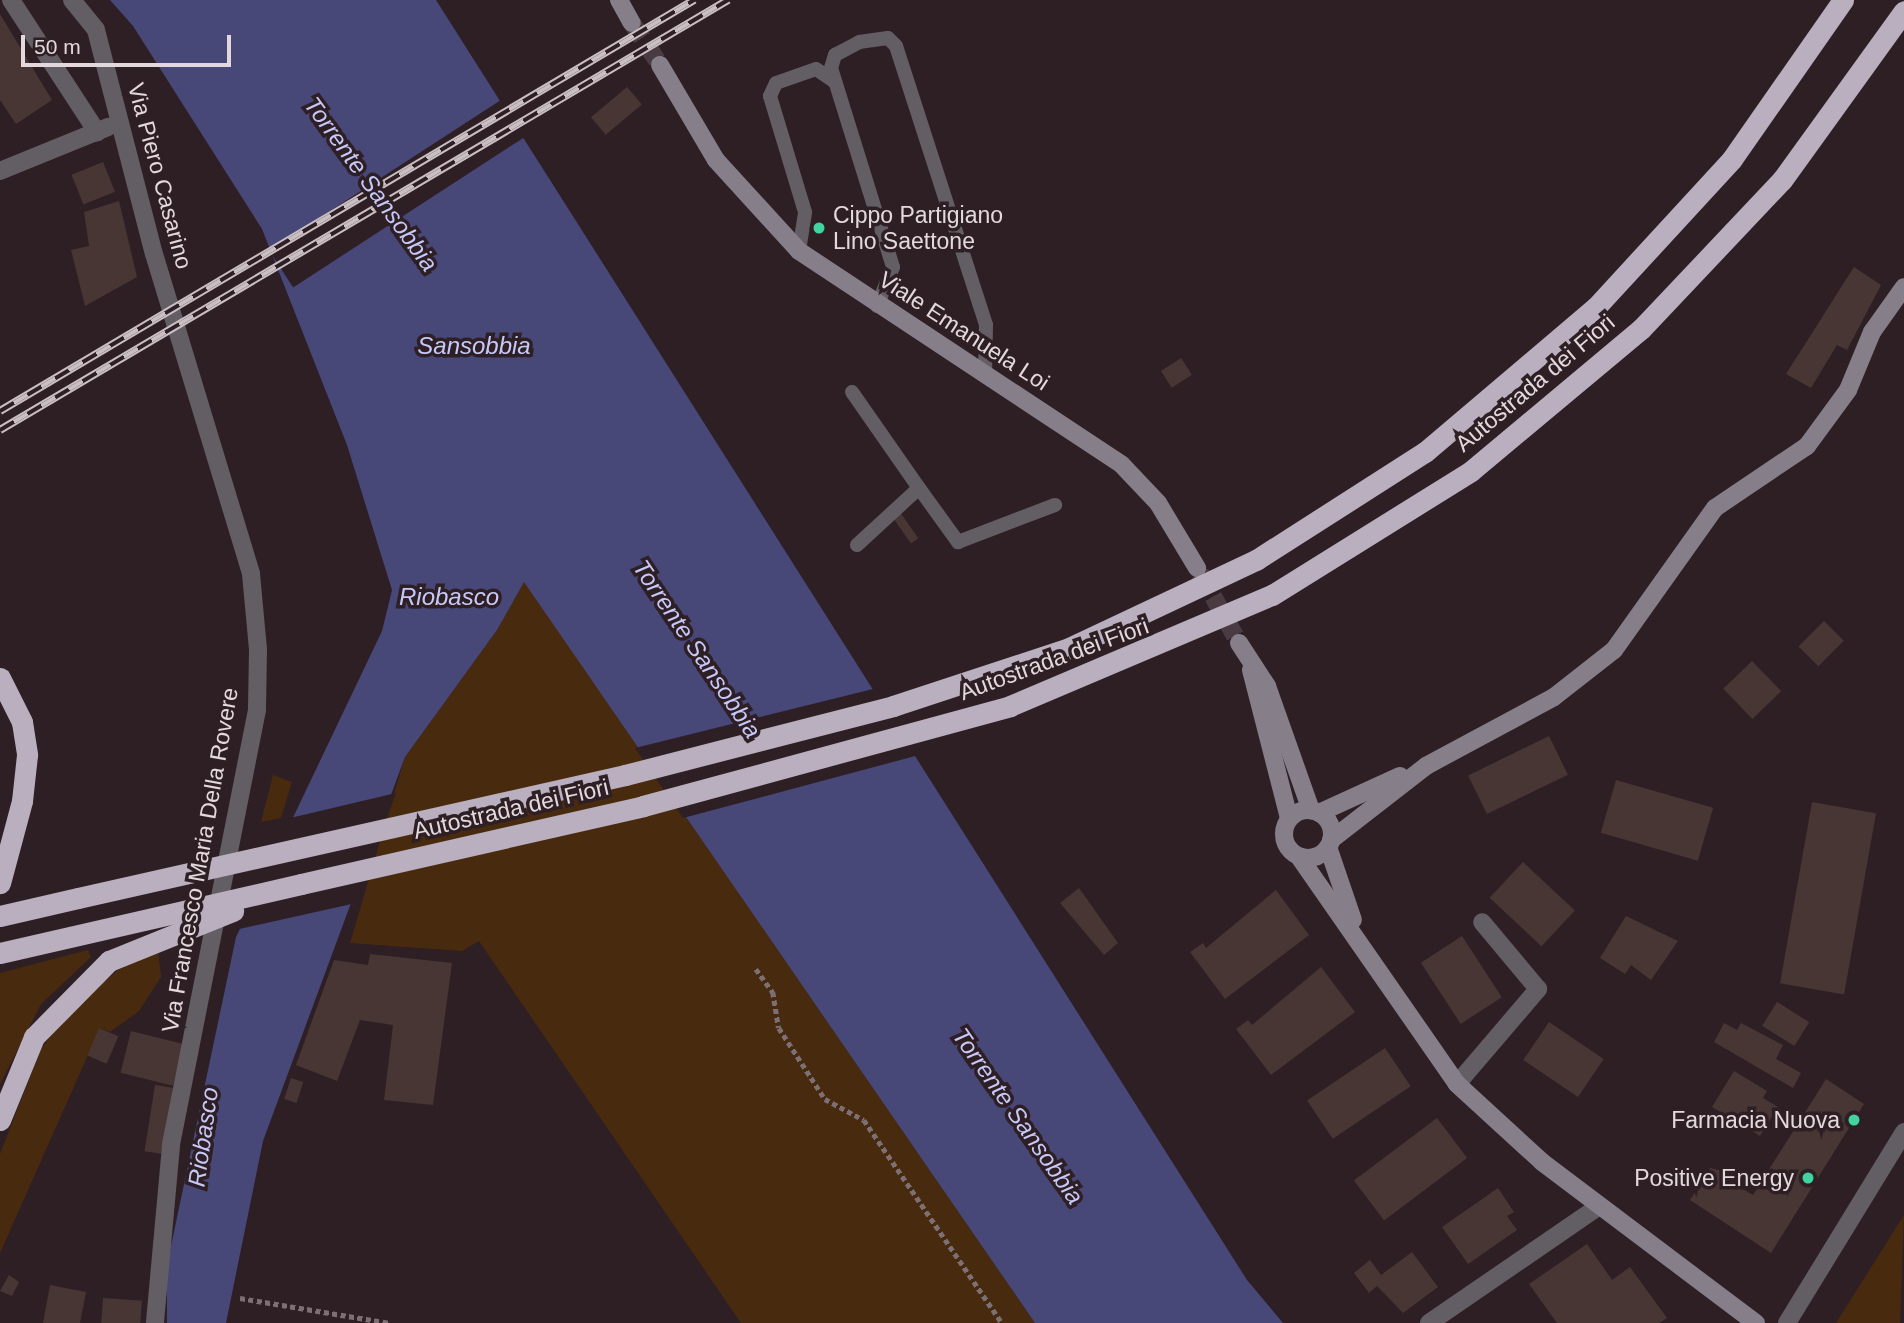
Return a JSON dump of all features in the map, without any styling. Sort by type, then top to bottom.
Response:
[{"type":"highway","name":"Autostrada dei Fiori","points":[[0,915],[625,775],[893,705],[1069,648],[1256,560],[1425,452],[1596,307],[1732,159],[1843,0]]},
{"type":"highway","name":"Autostrada dei Fiori","points":[[0,953],[643,806],[936,729],[1087,678],[1272,595],[1471,471],[1641,329],[1782,180],[1904,11]]},
{"type":"highway","points":[[0,678],[22,722],[27,755],[22,802],[0,883]]},
{"type":"highway","points":[[0,1120],[34,1037],[109,961],[302,884]]},
{"type":"highway","points":[[0,905],[78,898]]},
{"type":"street","points":[[11,0],[97,132]]},
{"type":"street","name":"Via Piero Casarino","points":[[72,0],[96,30],[165,290]]},
{"type":"street","points":[[619,0],[632,23]]},
{"type":"street","name":"Viale Emanuela Loi","points":[[660,65],[716,160],[799,251],[877,306],[1122,465],[1158,503],[1197,568]]},
{"type":"street","points":[[0,171],[121,122]]},
{"type":"street","points":[[1289,818],[1315,812],[1426,766],[1554,697],[1614,650],[1714,508],[1807,446],[1848,390],[1872,332],[1904,287]]},
{"type":"street","name":"Via Francesco Maria Della Rovere","points":[[155,1323],[171,1146],[257,710],[258,650],[251,574],[165,290]]},
{"type":"street","points":[[1239,643],[1267,686],[1315,812],[1329,824],[1330,844],[1360,936]]},
{"type":"street","points":[[1248,660],[1289,818],[1284,841],[1360,936],[1457,1084],[1599,1206],[1756,1323]]},
{"type":"street","points":[[1300,858],[1316,857],[1426,766]]},
{"type":"street","points":[[1457,1084],[1538,989],[1482,922]]},
{"type":"street","points":[[1787,1323],[1904,1132]]},
{"type":"street","points":[[1429,1323],[1599,1206]]},
{"type":"lane","points":[[877,306],[893,267],[835,82],[835,55],[859,42],[888,38],[896,46],[986,325],[985,376]]},
{"type":"lane","points":[[799,251],[805,212],[770,96],[776,83],[816,69],[835,82]]},
{"type":"lane","points":[[852,393],[958,542],[1055,505]]},
{"type":"lane","points":[[858,545],[919,488]]},
{"type":"path","points":[[756,969],[774,992],[779,1028],[825,1099],[864,1120],[1002,1323]]},
{"type":"path","points":[[240,1298],[390,1323]]},
{"type":"shaded area","points":[[524,581],[1035,1323],[741,1323],[479,941],[462,951],[350,943],[405,757],[497,630]]},
{"type":"shaded area","points":[[273,775],[292,782],[281,818],[261,822]]},
{"type":"shaded area","points":[[158,949],[161,977],[139,1011],[110,1032],[100,1028],[0,1253],[0,1154],[41,1049],[71,1009],[118,970]]},
{"type":"shaded area","points":[[88,950],[91,957],[41,1004],[0,1084],[0,973]]},
{"type":"shaded area","points":[[1904,1215],[1900,1323],[1836,1323]]},
{"type":"water","name":"Sansobbia","points":[[110,0],[436,0],[1247,1280],[1283,1323],[1035,1323],[524,582],[497,630],[405,757],[263,1141],[226,1323],[167,1323],[167,1265],[236,937],[382,631],[392,590],[347,445],[262,229],[133,26]]},
{"type":"pier","points":[[504,98],[528,135],[293,287],[269,250]]},
{"type":"pier","points":[[877,688],[919,755],[683,818],[635,748]]},
{"type":"pier","points":[[396,793],[356,903],[235,930],[286,819]]},
{"type":"building","points":[[0,14],[52,100],[16,124],[0,100]]},
{"type":"building","points":[[627,87],[642,105],[606,135],[591,117]]},
{"type":"building","points":[[103,162],[115,192],[83,204],[71,175]]},
{"type":"building","points":[[119,201],[137,277],[85,306],[71,250],[89,246],[84,212]]},
{"type":"building","points":[[1854,267],[1881,285],[1847,350],[1837,345],[1811,388],[1786,374]]},
{"type":"building","points":[[1181,358],[1192,375],[1172,388],[1161,371]]},
{"type":"building","points":[[900,512],[918,538],[911,543],[893,517]]},
{"type":"building","points":[[1824,621],[1844,641],[1818,666],[1799,646]]},
{"type":"building","points":[[1752,661],[1781,691],[1752,719],[1723,689]]},
{"type":"building","points":[[1549,736],[1568,775],[1487,814],[1468,775]]},
{"type":"building","points":[[1616,780],[1713,808],[1698,861],[1601,833]]},
{"type":"building","points":[[1812,802],[1876,813],[1844,994],[1780,983]]},
{"type":"building","points":[[1523,862],[1575,910],[1542,946],[1490,898]]},
{"type":"building","points":[[1079,888],[1118,943],[1104,955],[1060,903]]},
{"type":"building","points":[[1276,890],[1309,935],[1225,999],[1190,952],[1203,943],[1206,948]]},
{"type":"building","points":[[1626,916],[1678,941],[1651,980],[1631,965],[1625,974],[1600,958]]},
{"type":"building","points":[[1462,936],[1502,997],[1461,1024],[1421,963]]},
{"type":"building","points":[[370,954],[452,963],[433,1105],[384,1100],[393,1025],[360,1020],[337,1081],[296,1065],[334,960],[368,965]]},
{"type":"building","points":[[1321,967],[1355,1012],[1271,1075],[1236,1029],[1248,1020],[1252,1025]]},
{"type":"building","points":[[1777,1002],[1809,1022],[1794,1046],[1762,1026]]},
{"type":"building","points":[[1549,1022],[1604,1059],[1578,1097],[1523,1060]]},
{"type":"building","points":[[1724,1023],[1737,1030],[1741,1023],[1783,1045],[1776,1059],[1801,1073],[1793,1088],[1714,1042]]},
{"type":"building","points":[[99,1028],[118,1036],[107,1064],[87,1056]]},
{"type":"building","points":[[131,1031],[183,1044],[173,1086],[121,1073]]},
{"type":"building","points":[[1385,1048],[1411,1086],[1333,1139],[1307,1101]]},
{"type":"building","points":[[1734,1071],[1767,1091],[1763,1098],[1778,1107],[1760,1136],[1712,1107]]},
{"type":"building","points":[[291,1078],[303,1082],[297,1103],[284,1099]]},
{"type":"building","points":[[1826,1079],[1864,1104],[1771,1253],[1690,1200],[1710,1168],[1735,1174],[1731,1182],[1753,1195]]},
{"type":"building","points":[[155,1085],[173,1088],[162,1154],[145,1151]]},
{"type":"building","points":[[1437,1118],[1467,1158],[1384,1221],[1354,1181]]},
{"type":"building","points":[[1498,1188],[1514,1212],[1507,1216],[1517,1230],[1468,1264],[1442,1227]]},
{"type":"building","points":[[1587,1244],[1612,1280],[1630,1267],[1667,1318],[1659,1323],[1557,1323],[1529,1284]]},
{"type":"building","points":[[1412,1252],[1438,1287],[1403,1313],[1377,1286],[1369,1293],[1354,1273],[1370,1260],[1381,1275]]},
{"type":"building","points":[[9,1275],[19,1282],[12,1296],[0,1291]]},
{"type":"building","points":[[50,1285],[86,1292],[80,1323],[43,1323]]},
{"type":"building","points":[[103,1298],[142,1301],[140,1323],[101,1323]]},
{"type":"tunnel","points":[[632,23],[660,65]]},
{"type":"tunnel","points":[[1200,573],[1239,643]]},
{"type":"railway","points":[[0,411],[694,0]]},
{"type":"railway","points":[[0,430],[728,0]]},
{"type":"place","name":"Cippo Partigiano Lino Saettone","points":[[819,228]]},
{"type":"place","name":"Farmacia Nuova","points":[[1854,1120]]},
{"type":"place","name":"Positive Energy","points":[[1808,1178]]},
{"type":"water label","name":"Torrente Sansobbia","points":[[371,184]]},
{"type":"water label","name":"Riobasco","points":[[449,597]]},
{"type":"water label","name":"Torrente Sansobbia","points":[[697,649]]},
{"type":"water label","name":"Torrente Sansobbia","points":[[1018,1116]]},
{"type":"water label","name":"Riobasco","points":[[203,1137]]}]
